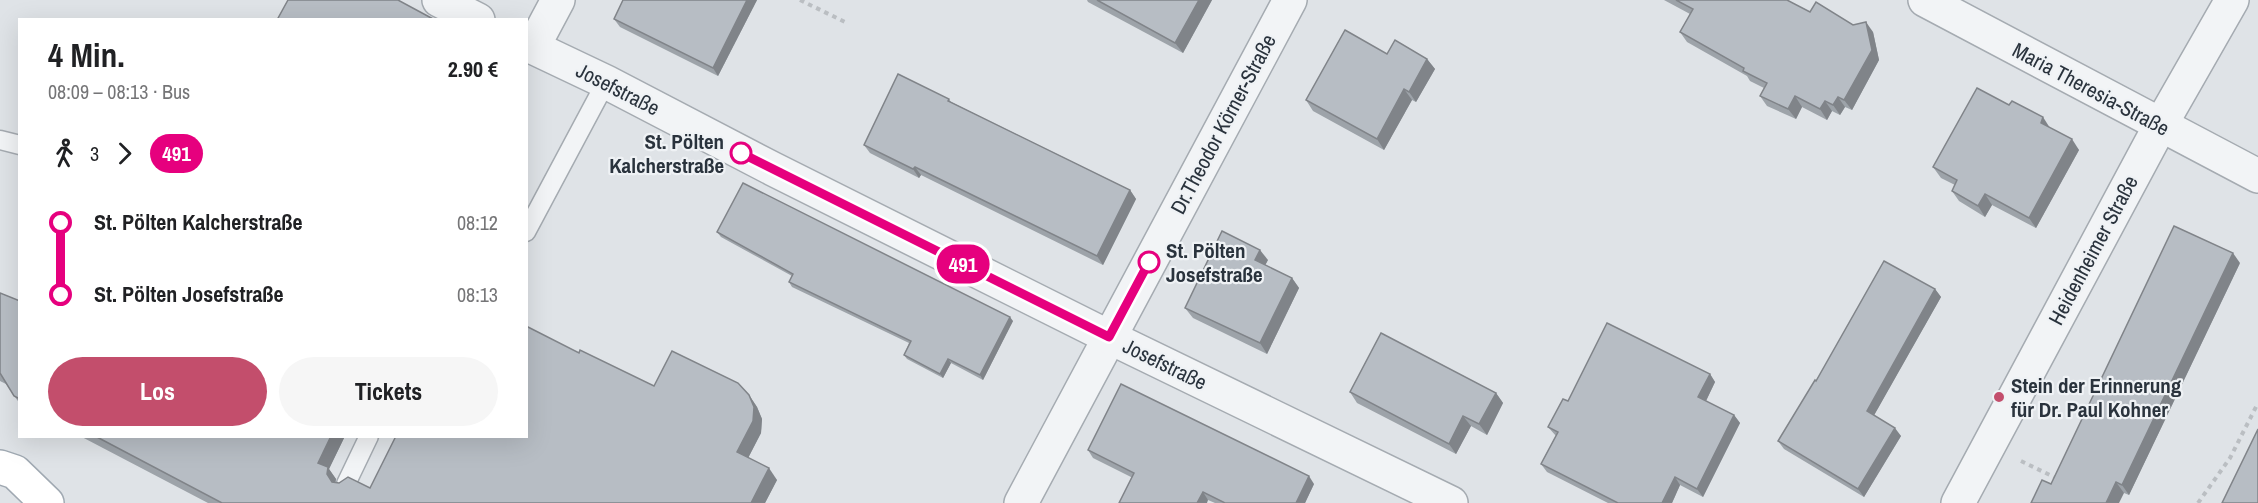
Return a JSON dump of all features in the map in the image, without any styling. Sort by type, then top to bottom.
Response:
[{"type":"main road","points":[[0,467],[15,472],[47,503]]},
{"type":"street","points":[[439,0],[474,18]]},
{"type":"street","points":[[530,46],[558,0]]},
{"type":"street","name":"Dr.Theodor Körner-Straße","points":[[1021,503],[1290,0]]},
{"type":"street","name":"Maria Theresia-Straße","points":[[1925,0],[2258,176]]},
{"type":"street","name":"Heidenheimer Straße","points":[[1958,503],[2160,126],[2232,0]]},
{"type":"street","name":"Josefstraße","points":[[530,46],[606,82],[765,165],[1109,337],[1451,503]]},
{"type":"lane","points":[[528,228],[606,82]]},
{"type":"lane","points":[[0,140],[18,144]]},
{"type":"lane","points":[[346,484],[368,438]]},
{"type":"path","points":[[800,0],[847,23]]},
{"type":"path","points":[[2198,503],[2230,458],[2258,403]]},
{"type":"path","points":[[1989,445],[2063,482]]},
{"type":"building","points":[[288,0],[398,0],[431,18],[278,18]]},
{"type":"building","points":[[623,0],[747,0],[713,68],[614,19]]},
{"type":"building","points":[[1097,0],[1199,0],[1175,43]]},
{"type":"building","points":[[1676,0],[1787,0],[1810,12],[1816,2],[1853,25],[1866,22],[1872,50],[1844,100],[1838,97],[1833,105],[1825,101],[1820,109],[1795,96],[1788,109],[1760,96],[1767,83],[1680,32],[1693,9]]},
{"type":"building","points":[[1345,30],[1387,54],[1395,40],[1427,59],[1409,92],[1404,89],[1377,139],[1306,100]]},
{"type":"building","points":[[898,74],[1130,190],[1097,256],[915,167],[913,169],[864,145]]},
{"type":"building","points":[[1977,88],[2009,105],[2012,101],[2043,117],[2041,123],[2072,139],[2029,218],[1985,194],[1978,206],[1952,191],[1957,180],[1933,167]]},
{"type":"building","points":[[743,183],[1010,317],[980,375],[948,359],[940,374],[904,355],[911,341],[789,282],[793,274],[717,232]]},
{"type":"building","points":[[2174,226],[2233,253],[2122,485],[2116,482],[2106,503],[2031,503],[2042,480],[2051,484]]},
{"type":"building","points":[[1222,231],[1260,250],[1255,260],[1292,278],[1260,343],[1185,308]]},
{"type":"building","points":[[1884,261],[1935,289],[1867,411],[1895,428],[1858,489],[1778,441],[1816,381]]},
{"type":"building","points":[[0,293],[18,300],[18,398],[14,396],[0,373]]},
{"type":"building","points":[[1607,323],[1710,374],[1698,397],[1734,415],[1697,489],[1675,477],[1662,503],[1618,503],[1541,464],[1558,432],[1548,427],[1563,399],[1568,401]]},
{"type":"building","points":[[528,327],[579,353],[580,350],[654,386],[672,351],[738,383],[749,395],[754,407],[753,421],[737,452],[769,468],[751,503],[222,503],[99,438],[330,438],[318,463],[328,467],[327,474],[332,482],[339,483],[348,477],[370,488],[395,438],[528,438]]},
{"type":"building","points":[[1381,333],[1496,393],[1479,424],[1463,416],[1449,444],[1350,392]]},
{"type":"building","points":[[1121,384],[1309,476],[1296,503],[1225,503],[1203,492],[1197,503],[1119,503],[1134,473],[1088,450]]},
{"type":"building","points":[[2258,429],[2258,503],[2222,503]]},
{"type":"bus line","name":"491","points":[[741,153],[1109,337],[1149,262]]},
{"type":"place","name":"St. Pölten Kalcherstraße","points":[[741,153]]},
{"type":"place","name":"St. Pölten Josefstraße","points":[[1149,262]]},
{"type":"place","name":"Stein der Erinnerung für Dr. Paul Kohner","points":[[1999,397]]}]
